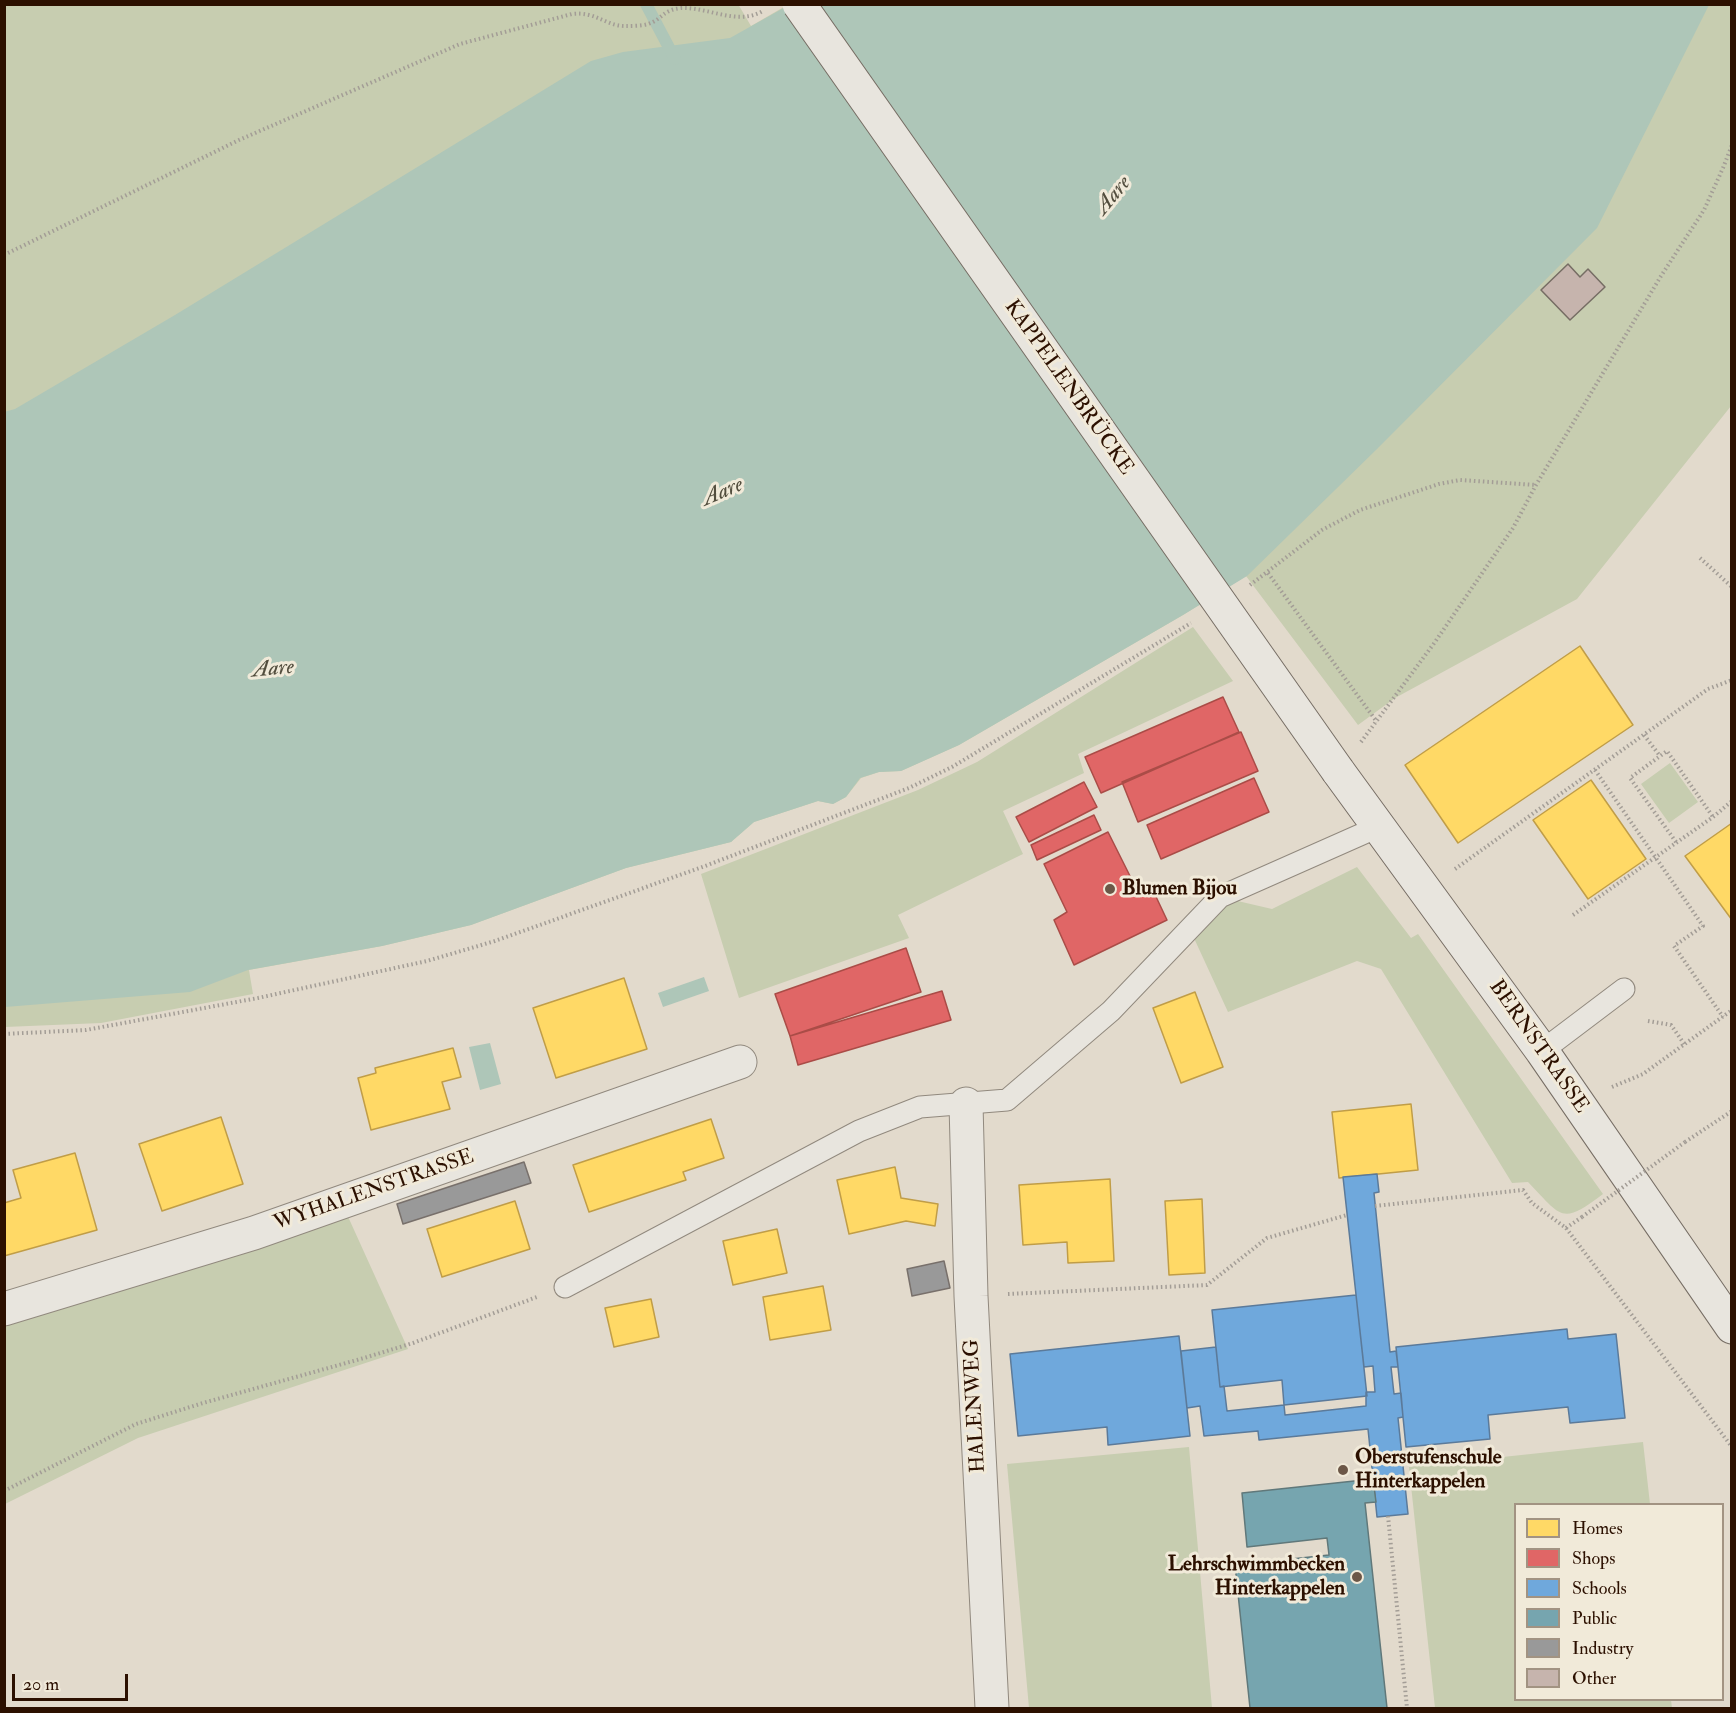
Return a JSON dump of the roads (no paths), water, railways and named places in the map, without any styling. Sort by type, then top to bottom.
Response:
[{"type":"main road","name":"KAPPELENBRÜCKE","points":[[783,7],[1338,771]]},
{"type":"main road","name":"BERNSTRASSE","points":[[1338,771],[1578,1101],[1731,1327]]},
{"type":"main road","name":"WYHALENSTRASSE","points":[[4,1309],[254,1233],[740,1062]]},
{"type":"main road","name":"HALENWEG","points":[[966,1104],[971,1296],[992,1708]]},
{"type":"lane","points":[[566,1287],[859,1131],[920,1107],[1007,1100],[1111,1011],[1220,897],[1378,827]]},
{"type":"lane","points":[[1542,1051],[1624,988]]},
{"type":"water","name":"Aare","points":[[789,5],[1709,5],[1597,228],[1247,576],[1183,615],[959,745],[901,771],[879,772],[860,778],[846,797],[833,804],[818,801],[754,822],[731,842],[626,868],[471,925],[382,946],[248,970],[190,992],[5,1007],[4,412],[15,409],[175,315],[591,61],[623,52],[730,38]]},
{"type":"water","points":[[704,977],[709,991],[663,1007],[658,993]]},
{"type":"water","points":[[490,1043],[501,1084],[480,1090],[469,1047]]},
{"type":"waterway","points":[[646,4],[675,59]]},
{"type":"place","name":"Blumen Bijou","points":[[1110,889]]},
{"type":"place","name":"Oberstufenschule Hinterkappelen","points":[[1343,1470]]},
{"type":"place","name":"Lehrschwimmbecken Hinterkappelen","points":[[1357,1577]]}]
